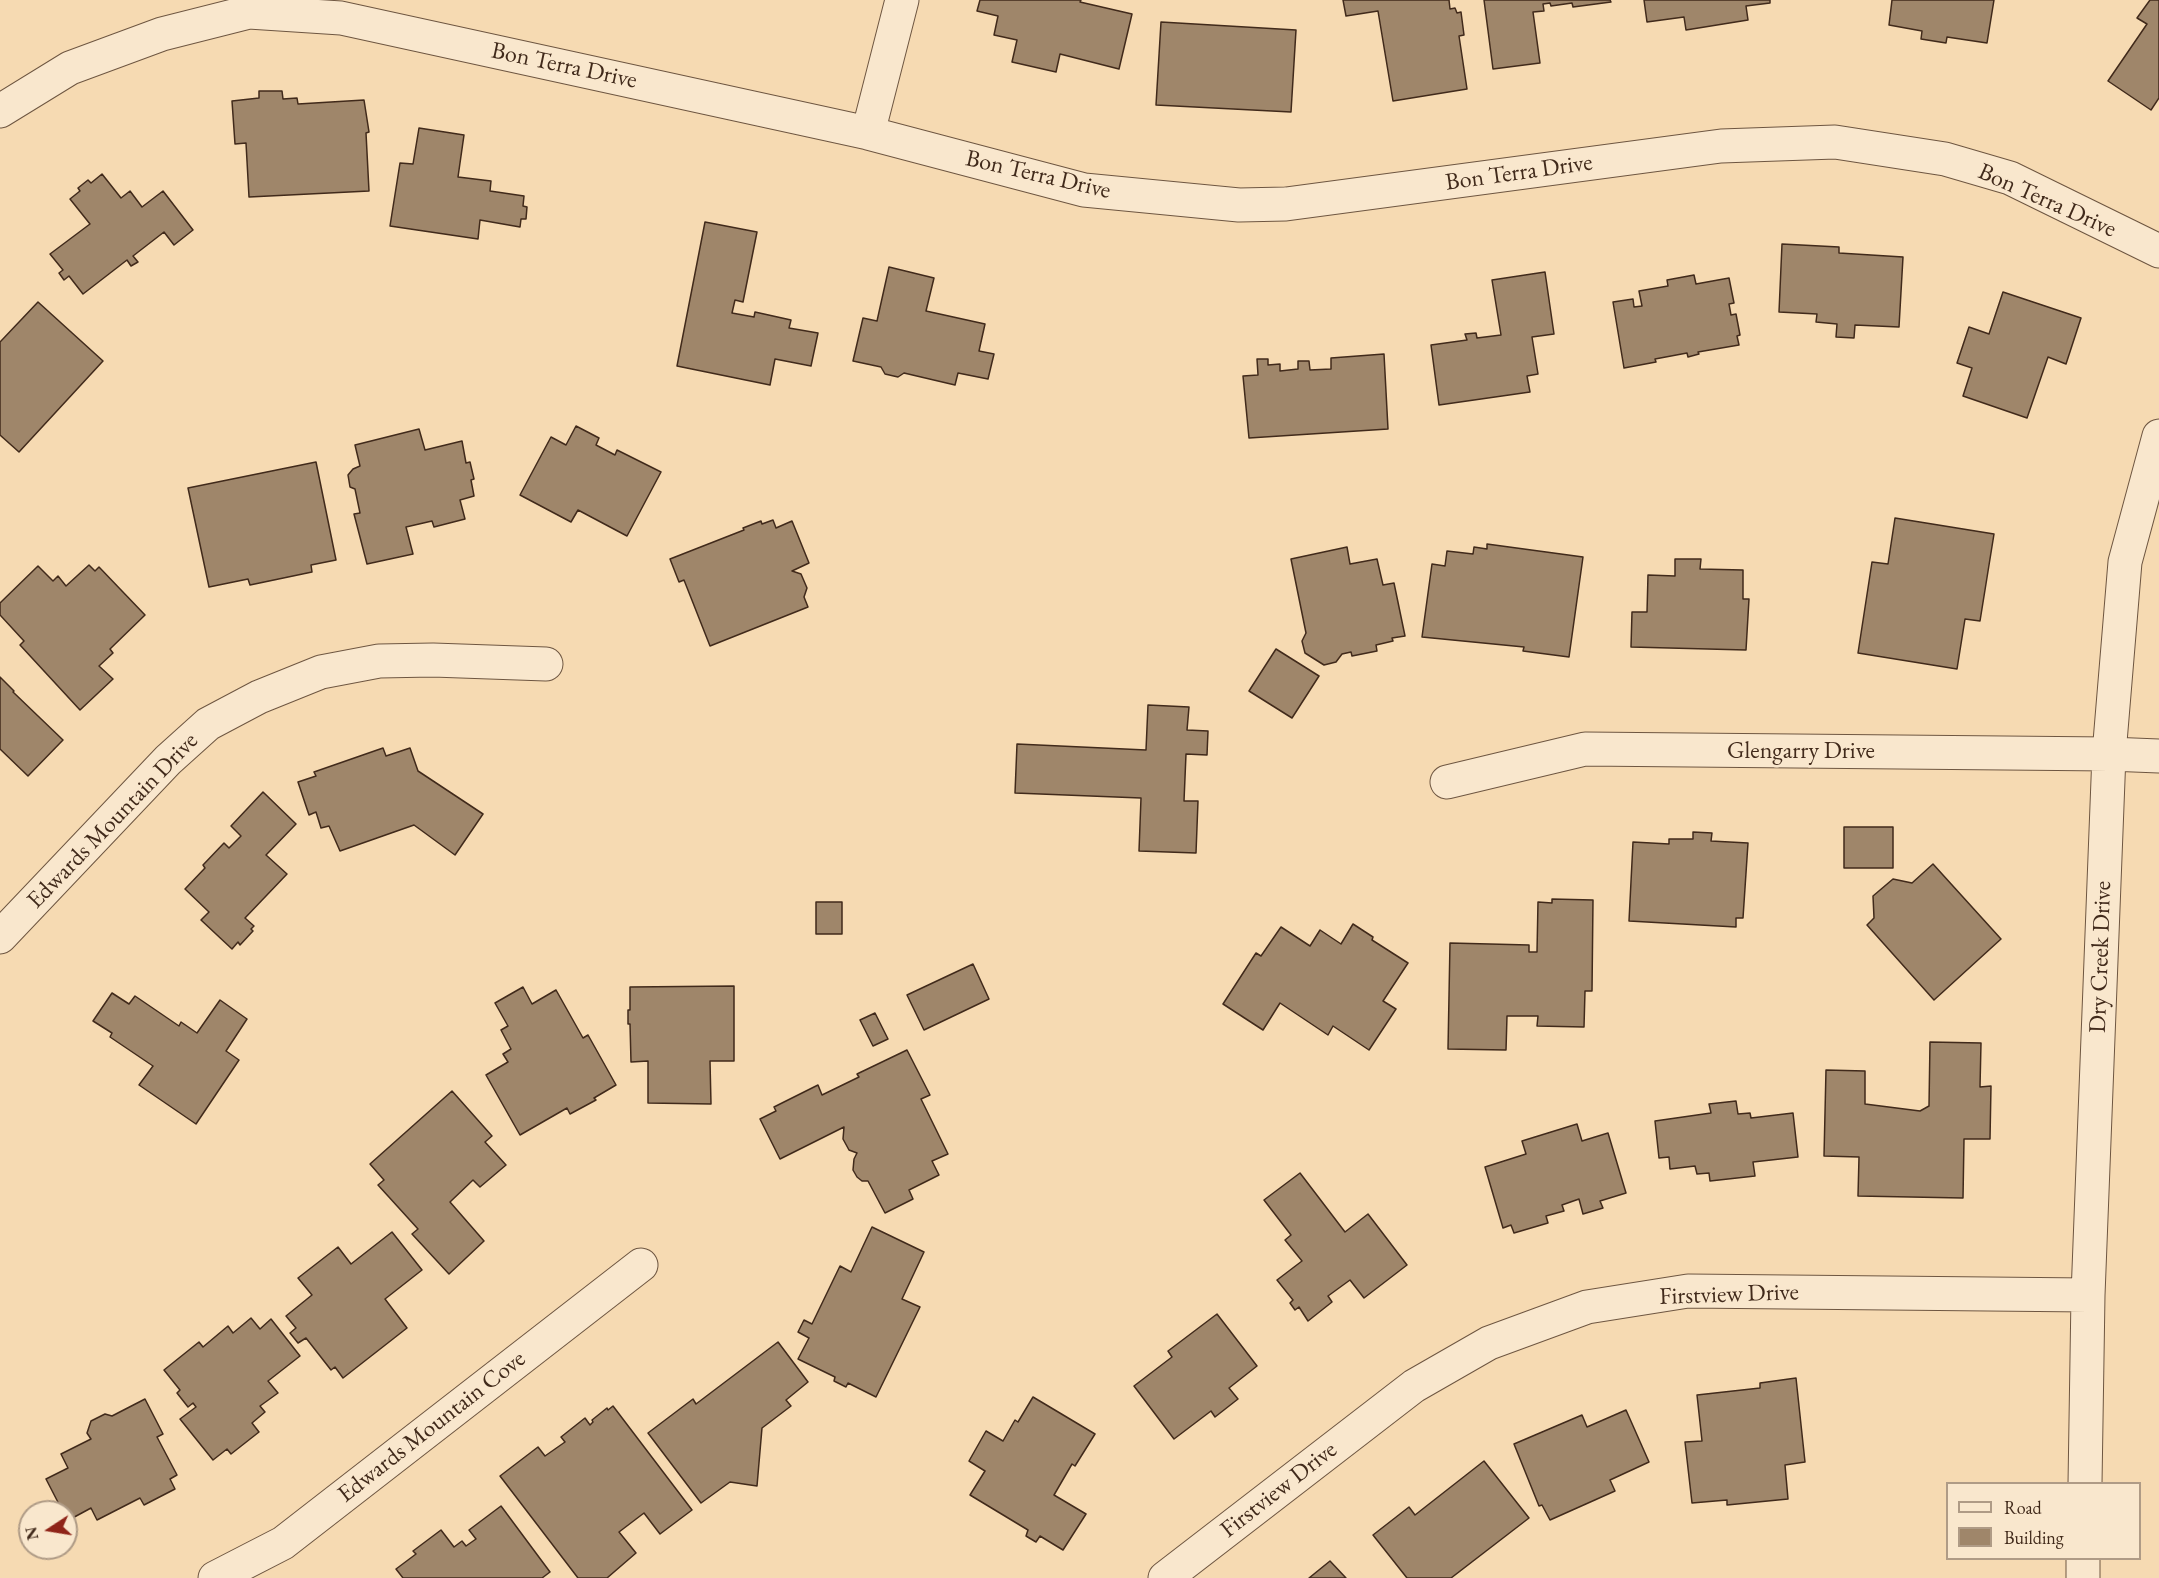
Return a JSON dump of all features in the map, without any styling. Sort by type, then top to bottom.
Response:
[{"type":"street","points":[[868,133],[902,0]]},
{"type":"street","name":"Bon Terra Drive","points":[[0,111],[70,68],[162,34],[249,12],[341,18],[868,133],[1083,190],[1239,205],[1286,204],[1721,146],[1835,142],[1945,159],[2010,178],[2159,251]]},
{"type":"street","name":"Dry Creek Drive","points":[[2085,1482],[2088,1295],[2109,754],[2125,562],[2159,436]]},
{"type":"street","name":"Edwards Mountain Drive","points":[[0,937],[168,760],[208,724],[259,697],[321,672],[379,661],[433,660],[546,664]]},
{"type":"street","name":"Glengarry Drive","points":[[1447,782],[1585,749],[2159,756]]},
{"type":"street","name":"Edwards Mountain Cove","points":[[215,1578],[283,1543],[641,1265]]},
{"type":"street","name":"Firstview Drive","points":[[1165,1578],[1414,1386],[1489,1343],[1587,1307],[1688,1291],[2088,1295]]},
{"type":"street","points":[[2083,1560],[2083,1578]]},
{"type":"building","points":[[980,0],[1081,0],[1080,2],[1132,14],[1119,69],[1060,54],[1056,72],[1012,62],[1017,40],[994,35],[998,16],[977,11]]},
{"type":"building","points":[[1343,0],[1449,0],[1450,9],[1455,8],[1457,13],[1461,12],[1464,35],[1459,36],[1467,89],[1393,101],[1378,11],[1346,16]]},
{"type":"building","points":[[1484,0],[1610,0],[1611,2],[1573,7],[1572,3],[1551,6],[1550,3],[1543,4],[1544,11],[1533,12],[1540,63],[1493,69]]},
{"type":"building","points":[[1644,0],[1770,0],[1770,3],[1746,6],[1748,20],[1686,30],[1684,17],[1647,22]]},
{"type":"building","points":[[1892,0],[1994,0],[1987,43],[1947,37],[1946,43],[1921,39],[1922,31],[1889,25]]},
{"type":"building","points":[[2150,0],[2159,0],[2159,98],[2151,110],[2108,81],[2147,24],[2137,18]]},
{"type":"building","points":[[1161,22],[1296,30],[1291,112],[1156,105]]},
{"type":"building","points":[[259,91],[282,91],[283,99],[297,98],[298,104],[364,100],[369,132],[366,133],[369,191],[249,197],[246,143],[235,144],[232,101],[259,98]]},
{"type":"building","points":[[419,128],[464,135],[458,177],[491,181],[490,191],[524,196],[523,206],[527,207],[526,219],[521,219],[520,227],[480,220],[478,239],[390,226],[400,163],[413,164]]},
{"type":"building","points":[[102,174],[121,198],[130,191],[142,207],[163,191],[193,230],[174,245],[164,232],[133,256],[138,262],[131,266],[127,260],[83,294],[69,276],[64,280],[59,273],[63,270],[50,254],[90,224],[70,199],[88,180],[91,183]]},
{"type":"building","points":[[705,222],[757,232],[743,302],[735,300],[732,313],[754,317],[755,312],[791,320],[789,328],[818,333],[811,366],[775,359],[770,385],[677,366]]},
{"type":"building","points":[[1782,244],[1839,247],[1839,253],[1903,257],[1899,327],[1855,325],[1854,338],[1836,337],[1837,324],[1816,322],[1817,314],[1779,312]]},
{"type":"building","points":[[889,267],[934,278],[926,311],[985,324],[979,351],[994,354],[988,379],[958,373],[955,385],[904,373],[898,377],[885,374],[881,367],[853,361],[863,318],[877,321]]},
{"type":"building","points":[[1545,272],[1554,334],[1532,337],[1538,374],[1527,376],[1530,392],[1439,405],[1431,345],[1467,340],[1465,334],[1476,333],[1477,338],[1501,335],[1492,280]]},
{"type":"building","points":[[1694,275],[1696,284],[1729,278],[1734,303],[1729,304],[1731,315],[1736,314],[1740,335],[1737,336],[1739,345],[1698,352],[1699,354],[1688,357],[1687,353],[1655,359],[1656,362],[1624,368],[1613,302],[1633,299],[1634,307],[1642,306],[1639,291],[1668,286],[1667,280]]},
{"type":"building","points":[[2003,292],[2081,318],[2066,364],[2048,357],[2027,418],[1963,396],[1972,368],[1957,363],[1969,327],[1989,334]]},
{"type":"building","points":[[38,302],[103,361],[19,452],[0,435],[0,342]]},
{"type":"building","points":[[1384,354],[1388,429],[1249,438],[1243,376],[1258,375],[1257,359],[1268,359],[1268,365],[1280,364],[1280,371],[1298,369],[1298,361],[1309,361],[1310,370],[1331,369],[1331,358]]},
{"type":"building","points":[[576,426],[599,438],[596,445],[615,455],[617,450],[661,472],[627,536],[578,510],[571,522],[520,495],[551,437],[566,445]]},
{"type":"building","points":[[419,429],[425,450],[462,441],[466,463],[470,462],[474,479],[471,480],[474,496],[460,500],[465,519],[434,527],[432,521],[406,527],[413,554],[367,564],[354,514],[360,513],[355,489],[350,487],[348,475],[360,466],[355,445]]},
{"type":"building","points":[[316,462],[336,560],[311,565],[312,572],[250,585],[248,579],[209,587],[188,488]]},
{"type":"building","points":[[1895,518],[1994,534],[1980,621],[1965,619],[1957,669],[1858,653],[1872,562],[1888,564]]},
{"type":"building","points":[[773,520],[776,528],[792,521],[809,563],[792,571],[801,574],[807,588],[804,597],[808,607],[710,646],[684,580],[679,582],[670,559],[761,521],[762,524]]},
{"type":"building","points":[[1487,544],[1583,557],[1569,657],[1523,651],[1524,647],[1422,637],[1432,564],[1445,566],[1447,551],[1473,554],[1474,547],[1487,549]]},
{"type":"building","points":[[1347,547],[1350,564],[1377,559],[1383,585],[1394,583],[1405,636],[1392,638],[1393,641],[1376,645],[1377,651],[1352,656],[1351,652],[1342,654],[1336,662],[1324,665],[1305,653],[1302,641],[1306,633],[1291,559]]},
{"type":"building","points":[[1675,559],[1701,559],[1700,569],[1743,570],[1743,599],[1749,599],[1746,650],[1631,647],[1632,612],[1647,612],[1648,575],[1675,576]]},
{"type":"building","points":[[89,565],[95,571],[99,567],[145,615],[110,649],[113,653],[99,666],[113,679],[80,710],[20,645],[24,641],[0,615],[0,603],[38,566],[53,581],[58,576],[66,586]]},
{"type":"building","points":[[1276,649],[1319,676],[1292,718],[1249,691]]},
{"type":"building","points":[[0,677],[63,740],[28,776],[0,749]]},
{"type":"building","points":[[1148,705],[1189,707],[1187,730],[1208,731],[1207,755],[1186,754],[1184,801],[1198,801],[1196,853],[1139,851],[1141,798],[1015,793],[1017,744],[1146,750]]},
{"type":"building","points":[[383,748],[386,756],[410,748],[418,771],[483,814],[455,855],[414,825],[340,851],[329,826],[321,828],[316,812],[309,815],[298,782],[316,776],[314,772]]},
{"type":"building","points":[[263,792],[296,824],[266,855],[287,874],[245,918],[254,926],[251,929],[253,931],[240,945],[238,942],[232,949],[201,920],[209,912],[185,889],[224,843],[229,848],[241,836],[231,826]]},
{"type":"building","points":[[1844,827],[1893,827],[1893,868],[1844,868]]},
{"type":"building","points":[[1693,832],[1712,833],[1711,841],[1748,843],[1743,918],[1736,918],[1736,927],[1629,921],[1633,842],[1669,844],[1669,839],[1693,839]]},
{"type":"building","points":[[1933,864],[2001,939],[1934,1000],[1867,925],[1874,918],[1873,896],[1893,879],[1912,883]]},
{"type":"building","points":[[1552,899],[1593,900],[1592,991],[1585,991],[1584,1027],[1537,1026],[1538,1016],[1507,1016],[1506,1050],[1448,1049],[1450,943],[1529,945],[1529,952],[1537,952],[1538,902],[1552,903]]},
{"type":"building","points":[[816,902],[842,902],[842,934],[816,934]]},
{"type":"building","points":[[1353,924],[1373,937],[1372,940],[1408,963],[1383,1001],[1396,1009],[1369,1050],[1333,1026],[1328,1035],[1280,1003],[1263,1030],[1223,1004],[1256,953],[1261,956],[1281,927],[1310,946],[1320,930],[1341,944]]},
{"type":"building","points":[[973,964],[989,999],[924,1030],[907,995]]},
{"type":"building","points":[[734,986],[734,1061],[710,1061],[711,1104],[648,1103],[648,1061],[631,1062],[630,1024],[628,1024],[630,987]]},
{"type":"building","points":[[523,987],[532,1004],[556,990],[583,1038],[588,1035],[616,1085],[594,1098],[596,1100],[570,1114],[567,1108],[520,1135],[486,1075],[508,1062],[503,1054],[511,1049],[501,1030],[508,1026],[495,1003]]},
{"type":"building","points":[[112,993],[129,1004],[135,996],[179,1026],[181,1022],[197,1033],[220,1000],[247,1019],[226,1051],[239,1060],[196,1124],[139,1085],[153,1066],[110,1037],[112,1033],[93,1021]]},
{"type":"building","points":[[875,1013],[888,1039],[873,1046],[860,1020]]},
{"type":"building","points":[[1930,1042],[1981,1043],[1980,1087],[1991,1086],[1990,1139],[1964,1139],[1963,1198],[1858,1196],[1859,1157],[1824,1156],[1826,1070],[1865,1071],[1865,1104],[1920,1111],[1929,1106]]},
{"type":"building","points":[[907,1050],[930,1095],[921,1099],[948,1154],[932,1161],[939,1175],[909,1190],[913,1199],[885,1213],[868,1181],[862,1181],[853,1170],[857,1153],[849,1150],[843,1139],[844,1127],[780,1159],[760,1119],[776,1111],[774,1107],[818,1085],[822,1095],[859,1077],[857,1074]]},
{"type":"building","points":[[452,1091],[492,1136],[485,1142],[506,1165],[480,1187],[473,1180],[450,1202],[484,1241],[449,1274],[412,1234],[418,1229],[378,1185],[384,1180],[370,1164]]},
{"type":"building","points":[[1736,1101],[1738,1114],[1750,1113],[1751,1118],[1793,1113],[1798,1157],[1753,1162],[1755,1176],[1710,1181],[1709,1173],[1697,1174],[1695,1166],[1670,1169],[1669,1157],[1659,1158],[1655,1121],[1711,1113],[1709,1104]]},
{"type":"building","points":[[1577,1124],[1582,1141],[1608,1133],[1626,1193],[1600,1201],[1603,1208],[1583,1214],[1579,1199],[1562,1205],[1564,1211],[1546,1216],[1548,1223],[1514,1233],[1511,1225],[1503,1228],[1485,1167],[1526,1154],[1522,1141]]},
{"type":"building","points":[[1300,1173],[1345,1232],[1368,1214],[1407,1265],[1364,1298],[1350,1280],[1328,1296],[1332,1302],[1308,1321],[1299,1307],[1295,1310],[1290,1303],[1293,1300],[1277,1280],[1302,1261],[1285,1240],[1291,1235],[1264,1200]]},
{"type":"building","points":[[872,1227],[924,1252],[902,1299],[920,1307],[876,1397],[848,1383],[846,1387],[834,1381],[835,1377],[798,1359],[809,1338],[798,1332],[804,1320],[812,1324],[840,1266],[851,1272]]},
{"type":"building","points":[[392,1232],[422,1270],[385,1299],[407,1328],[343,1378],[335,1367],[331,1370],[306,1338],[298,1343],[290,1333],[296,1328],[286,1316],[312,1295],[298,1278],[338,1247],[351,1264]]},
{"type":"building","points":[[1217,1314],[1257,1366],[1229,1388],[1238,1399],[1215,1417],[1211,1411],[1174,1439],[1134,1386],[1172,1357],[1168,1351]]},
{"type":"building","points":[[251,1318],[260,1329],[271,1319],[300,1356],[268,1381],[278,1393],[260,1406],[265,1412],[252,1423],[259,1432],[231,1454],[227,1449],[213,1460],[180,1419],[196,1407],[193,1403],[188,1407],[177,1393],[180,1390],[164,1370],[199,1342],[203,1347],[228,1326],[233,1333]]},
{"type":"building","points":[[778,1342],[808,1382],[786,1400],[791,1406],[762,1428],[757,1486],[730,1482],[701,1503],[648,1433],[693,1399],[696,1404]]},
{"type":"building","points":[[1796,1378],[1805,1462],[1785,1465],[1788,1499],[1727,1505],[1727,1500],[1692,1503],[1685,1442],[1702,1441],[1697,1395],[1760,1388],[1760,1383]]},
{"type":"building","points":[[1033,1397],[1095,1434],[1075,1466],[1072,1464],[1054,1495],[1086,1514],[1063,1550],[1040,1536],[1036,1542],[1026,1536],[1028,1530],[970,1495],[985,1471],[969,1461],[986,1431],[1003,1441],[1015,1420],[1018,1422]]},
{"type":"building","points":[[145,1399],[163,1434],[157,1437],[177,1475],[170,1479],[175,1489],[144,1505],[140,1498],[97,1520],[91,1508],[78,1515],[78,1500],[57,1500],[46,1479],[68,1468],[61,1454],[91,1439],[87,1433],[91,1421],[105,1414],[112,1416]]},
{"type":"building","points":[[613,1406],[692,1510],[660,1534],[644,1513],[619,1532],[636,1553],[607,1578],[578,1578],[500,1476],[538,1447],[545,1456],[565,1442],[561,1437],[585,1418],[590,1425],[592,1420]]},
{"type":"building","points":[[1626,1410],[1649,1462],[1610,1480],[1615,1491],[1550,1520],[1542,1505],[1539,1506],[1514,1444],[1582,1415],[1587,1427]]},
{"type":"building","points":[[1484,1461],[1529,1518],[1451,1578],[1407,1578],[1373,1535],[1409,1507],[1415,1515]]},
{"type":"building","points":[[501,1506],[550,1572],[542,1578],[403,1578],[396,1569],[416,1554],[413,1551],[441,1530],[454,1547],[462,1541],[466,1546],[476,1539],[469,1530]]},
{"type":"building","points":[[1330,1561],[1346,1578],[1309,1578]]}]
